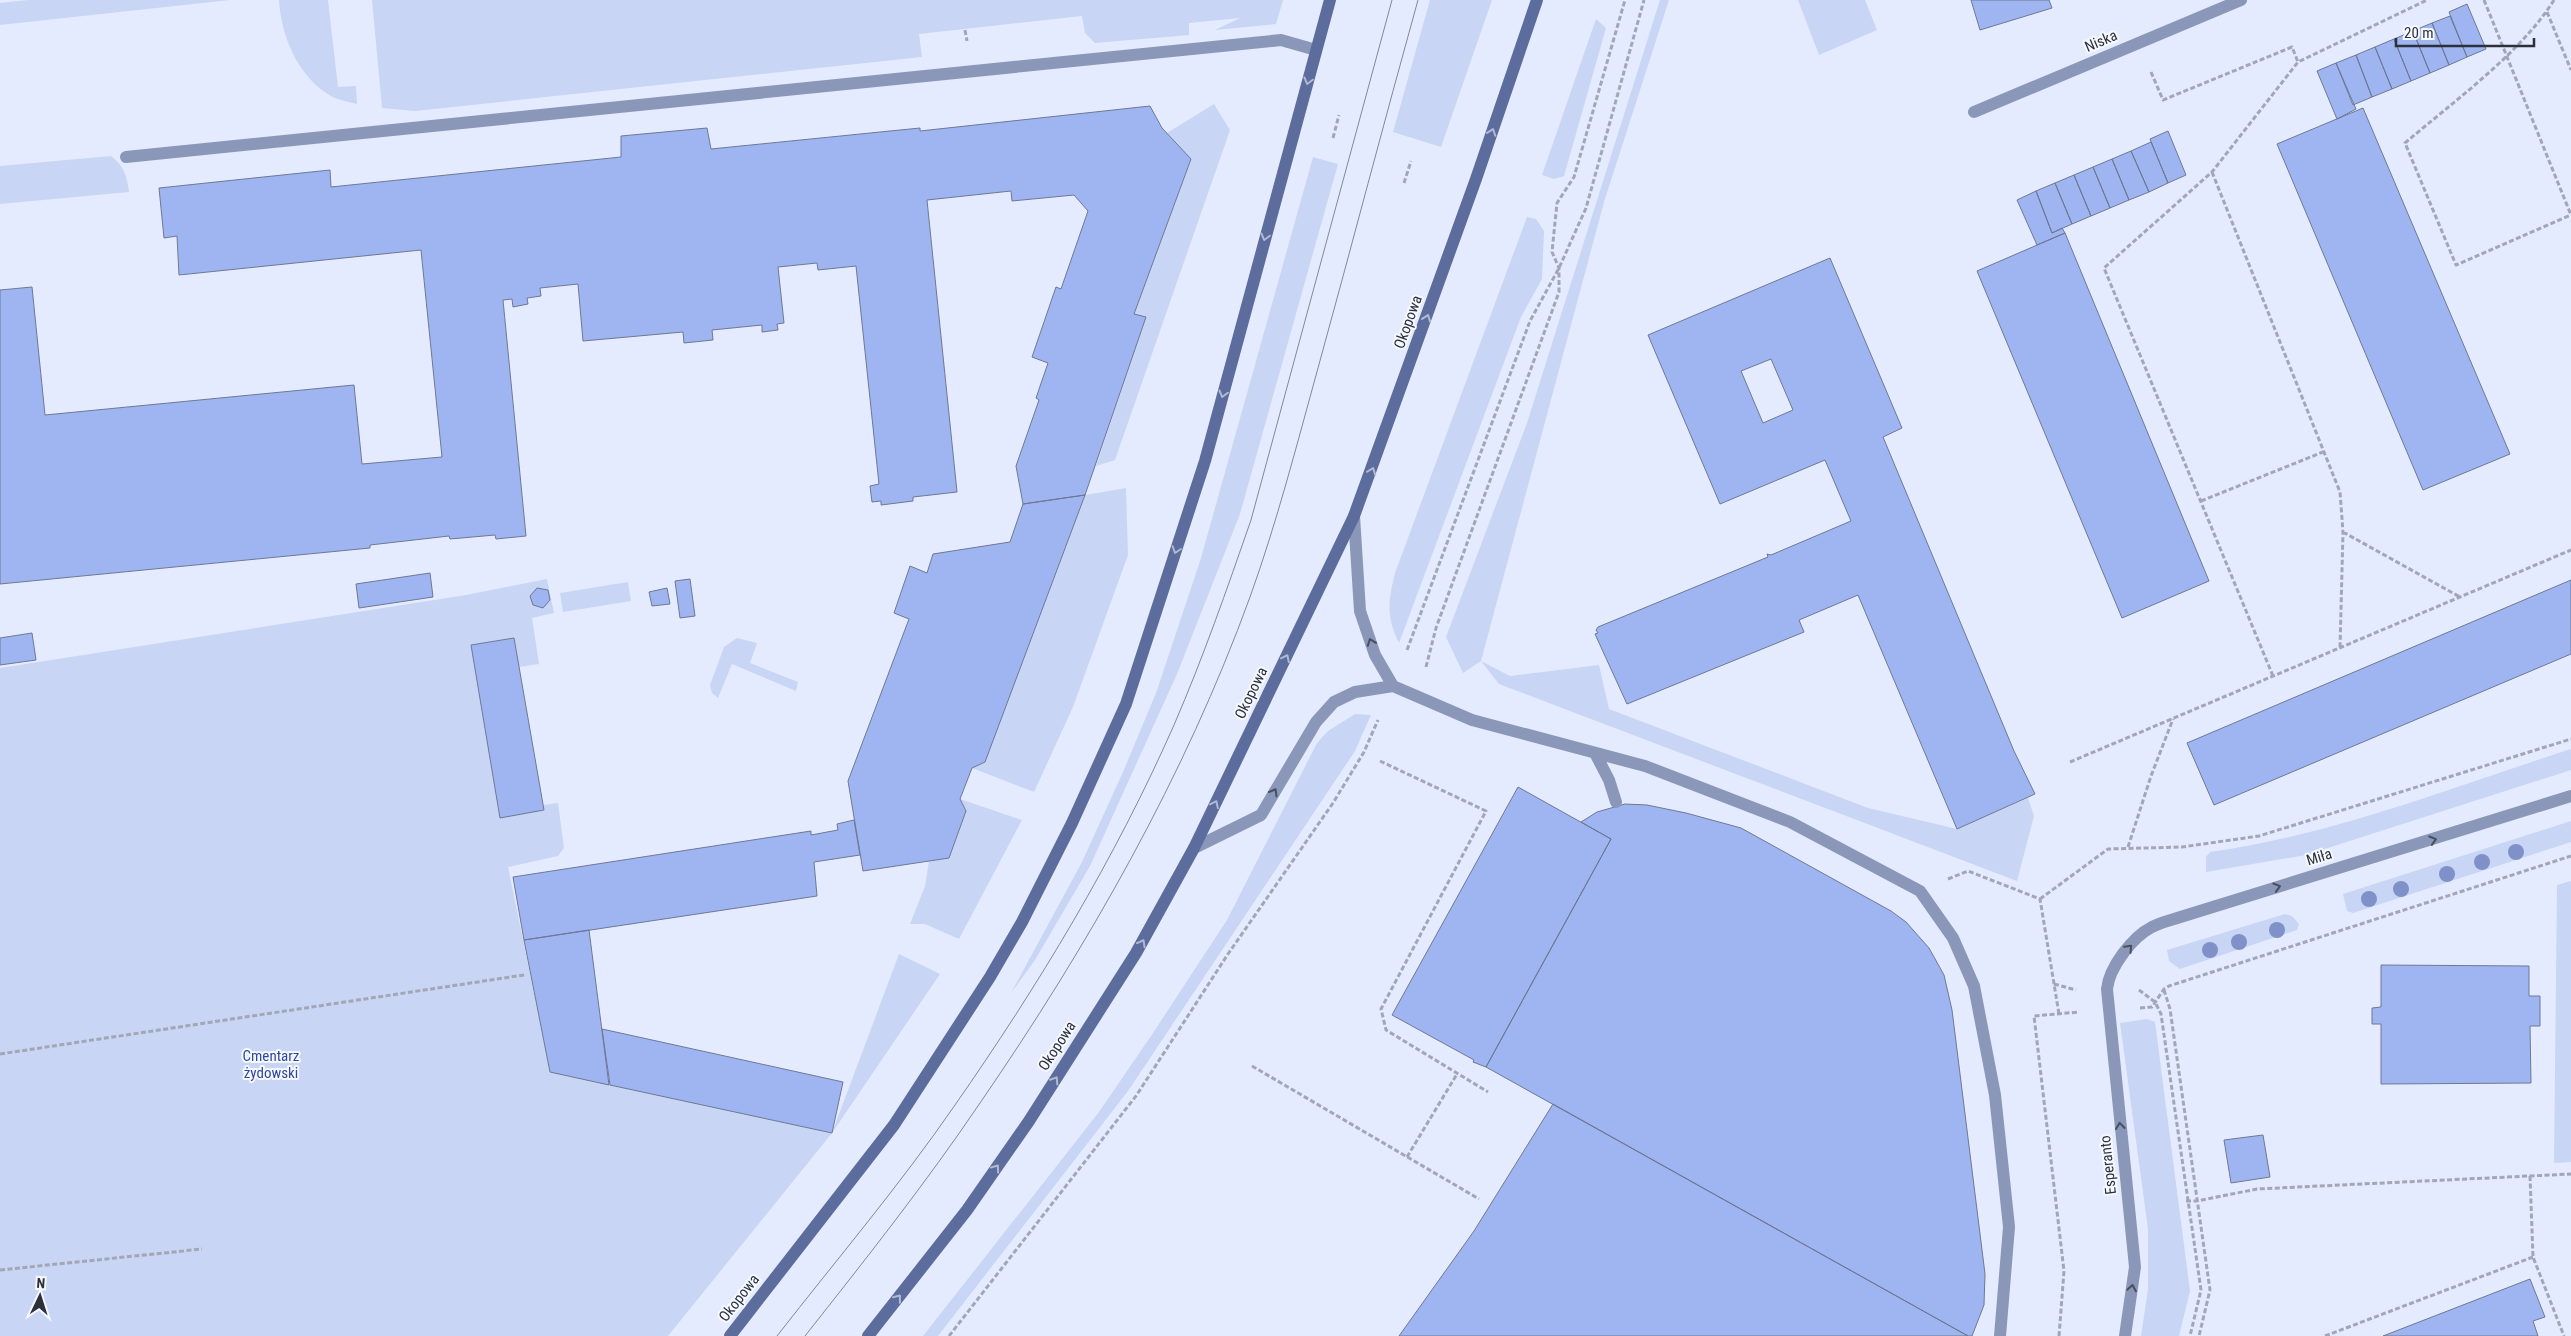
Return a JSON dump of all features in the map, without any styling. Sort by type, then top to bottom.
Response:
[{"type":"main road","name":"Okopowa","points":[[730,1336],[894,1125],[990,977],[1022,922],[1072,823],[1126,704],[1204,461],[1330,0]]},
{"type":"main road","name":"Okopowa","points":[[868,1336],[966,1210],[1029,1121],[1136,953],[1194,848],[1354,516],[1473,188],[1537,0]]},
{"type":"street","name":"Niska","points":[[1974,112],[2241,0]]},
{"type":"street","points":[[126,157],[1281,40],[1316,50]]},
{"type":"street","points":[[1354,516],[1360,612],[1375,655],[1393,686]]},
{"type":"street","points":[[1194,848],[1261,815],[1316,722],[1334,702],[1355,692],[1393,686],[1472,720],[1645,766],[1790,822],[1920,891],[1953,938],[1974,986],[1995,1095],[2009,1227],[2000,1336]]},
{"type":"street","points":[[1595,753],[1609,780],[1616,802]]},
{"type":"street","name":"Miła","points":[[2107,989],[2108,975],[2127,949],[2151,927],[2571,796]]},
{"type":"street","name":"Esperanto","points":[[2107,989],[2136,1268],[2125,1336]]},
{"type":"path","points":[[1424,676],[1436,628],[1559,292],[1559,268],[1552,252],[1557,203],[1574,177],[1625,0]]},
{"type":"path","points":[[1405,657],[1530,321],[1559,268],[1586,208],[1644,0]]},
{"type":"path","points":[[2273,676],[2104,268],[2212,172],[2298,62],[2426,0]]},
{"type":"path","points":[[2484,0],[2506,56],[2571,215],[2456,265],[2405,143],[2506,56],[2547,12],[2554,0]]},
{"type":"path","points":[[2547,12],[2571,70]]},
{"type":"path","points":[[2139,43],[2163,100],[2292,47],[2298,62]]},
{"type":"path","points":[[1333,138],[1339,115]]},
{"type":"path","points":[[1404,183],[1411,161]]},
{"type":"path","points":[[2212,172],[2340,492],[2343,532],[2340,648]]},
{"type":"path","points":[[2201,501],[2323,452]]},
{"type":"path","points":[[2343,532],[2460,597]]},
{"type":"path","points":[[2070,762],[2571,550]]},
{"type":"path","points":[[949,1336],[1136,1096],[1228,954],[1333,803],[1364,752],[1382,712]]},
{"type":"path","points":[[2128,847],[2151,776],[2173,718]]},
{"type":"path","points":[[2040,899],[2108,849],[2182,847],[2259,836],[2571,739]]},
{"type":"path","points":[[1380,761],[1486,811],[1380,1009],[1386,1030],[1488,1092]]},
{"type":"path","points":[[2199,1336],[2210,1290],[2170,1009],[2164,989],[2571,856]]},
{"type":"path","points":[[1920,891],[1968,871],[2040,899]]},
{"type":"path","points":[[2040,899],[2059,1014],[2034,1016],[2064,1271],[2059,1336]]},
{"type":"path","points":[[0,1054],[524,975]]},
{"type":"path","points":[[2054,984],[2083,992],[2107,989],[2138,990],[2154,1002],[2161,1014],[2186,1201],[2201,1290],[2190,1336]]},
{"type":"path","points":[[1252,1066],[1479,1199]]},
{"type":"path","points":[[1407,1157],[1457,1074]]},
{"type":"path","points":[[2186,1201],[2197,1201],[2256,1190],[2571,1174]]},
{"type":"path","points":[[2530,1176],[2533,1257],[2564,1336]]},
{"type":"path","points":[[0,1270],[202,1249]]},
{"type":"path","points":[[2325,1336],[2533,1257]]},
{"type":"green space","points":[[28,0],[230,0],[0,25],[0,3]]},
{"type":"green space","points":[[279,0],[328,0],[338,87],[356,86],[357,104],[331,96],[309,78],[293,54],[283,28]]},
{"type":"green space","points":[[372,0],[1283,0],[1276,24],[1215,30],[1240,18],[1189,23],[1189,35],[1095,43],[1085,33],[1082,16],[919,34],[922,57],[415,111],[382,108]]},
{"type":"green space","points":[[1430,0],[1492,0],[1441,147],[1393,132]]},
{"type":"green space","points":[[1660,0],[1669,0],[1604,202],[1481,661],[1463,673],[1446,637],[1527,423]]},
{"type":"green space","points":[[1798,0],[1865,0],[1877,30],[1819,55]]},
{"type":"green space","points":[[1596,19],[1606,28],[1564,176],[1554,179],[1542,175]]},
{"type":"green space","points":[[1214,104],[1230,130],[1115,460],[1096,466],[1146,317],[1134,314],[1191,160],[1167,133]]},
{"type":"green space","points":[[111,156],[124,172],[129,192],[0,204],[0,166]]},
{"type":"green space","points":[[1313,157],[1338,164],[1240,514],[1177,674],[1090,866],[1035,960],[1011,993],[1082,862],[1156,693],[1201,558]]},
{"type":"green space","points":[[1527,217],[1536,219],[1544,231],[1542,279],[1521,317],[1399,643],[1390,617],[1391,592],[1395,573]]},
{"type":"green space","points":[[1126,488],[1128,555],[1073,707],[1034,792],[972,768],[985,762],[1085,495]]},
{"type":"green space","name":"Cmentarz żydowski","points":[[547,579],[554,613],[532,618],[539,664],[519,667],[514,638],[471,645],[500,817],[544,810],[543,805],[558,803],[564,848],[558,856],[508,867],[550,1071],[832,1133],[668,1336],[0,1336],[0,668],[466,595]]},
{"type":"green space","points":[[628,582],[631,601],[563,612],[560,593]]},
{"type":"green space","points":[[737,638],[757,643],[750,663],[798,682],[796,691],[732,664],[718,698],[712,693],[710,685],[724,647]]},
{"type":"green space","points":[[1481,661],[1510,676],[1599,665],[1609,709],[1868,808],[1957,829],[2028,798],[2034,816],[2017,881],[1499,684]]},
{"type":"green space","points":[[1355,714],[1371,715],[1355,751],[1128,1091],[938,1336],[923,1336],[1099,1112],[1227,920],[1317,743],[1328,731]]},
{"type":"green space","points":[[2571,749],[2571,770],[2306,855],[2206,872],[2206,857],[2210,852],[2302,834],[2347,822]]},
{"type":"green space","points":[[960,799],[1022,820],[959,939],[925,924],[910,924],[925,886],[929,861],[949,857],[966,811]]},
{"type":"green space","points":[[2571,821],[2571,842],[2353,913],[2347,911],[2343,894]]},
{"type":"green space","points":[[2571,881],[2571,1162],[2554,1163],[2557,885]]},
{"type":"green space","points":[[2285,914],[2292,916],[2299,924],[2297,930],[2180,969],[2169,961],[2167,950]]},
{"type":"green space","points":[[899,954],[940,974],[832,1133]]},
{"type":"green space","points":[[2147,1019],[2155,1022],[2190,1291],[2179,1336],[2141,1336],[2148,1289],[2148,1229],[2120,1023]]},
{"type":"building","points":[[1971,0],[2049,0],[2052,8],[1980,30]]},
{"type":"building","points":[[2467,4],[2486,49],[2467,57],[2449,12]]},
{"type":"building","points":[[2450,16],[2467,57],[2449,65],[2432,23]]},
{"type":"building","points":[[2432,23],[2449,65],[2430,73],[2413,31]]},
{"type":"building","points":[[2413,31],[2430,73],[2411,81],[2394,39]]},
{"type":"building","points":[[2394,39],[2411,81],[2392,89],[2375,47]]},
{"type":"building","points":[[2375,47],[2392,89],[2372,97],[2356,55]]},
{"type":"building","points":[[2356,55],[2372,97],[2353,105],[2336,63]]},
{"type":"building","points":[[2336,63],[2356,109],[2337,119],[2317,71]]},
{"type":"building","points":[[1150,106],[1162,128],[1191,159],[1134,314],[1146,317],[1085,495],[1023,504],[1016,466],[1039,400],[1036,398],[1048,363],[1032,357],[1056,287],[1061,289],[1088,211],[1074,195],[1012,201],[1011,191],[927,200],[957,492],[913,497],[913,501],[881,505],[881,501],[872,502],[870,486],[879,484],[856,266],[818,270],[817,263],[778,267],[784,323],[777,324],[778,330],[762,332],[762,325],[712,330],[713,340],[684,343],[683,332],[583,341],[578,284],[540,288],[541,296],[527,298],[528,304],[513,307],[512,299],[503,300],[526,536],[496,539],[495,535],[450,539],[449,536],[370,545],[370,548],[0,584],[0,290],[32,287],[45,415],[354,385],[362,464],[442,457],[421,250],[179,275],[177,236],[164,238],[159,188],[330,170],[331,187],[621,157],[621,136],[707,128],[711,149],[920,128],[920,131]]},
{"type":"building","points":[[2363,108],[2510,454],[2423,490],[2277,144]]},
{"type":"building","points":[[2168,131],[2186,175],[2168,183],[2150,139]]},
{"type":"building","points":[[2151,142],[2168,183],[2149,192],[2131,151]]},
{"type":"building","points":[[2131,151],[2149,192],[2129,200],[2112,159]]},
{"type":"building","points":[[2112,159],[2129,200],[2110,208],[2093,167]]},
{"type":"building","points":[[2093,167],[2110,208],[2091,216],[2074,175]]},
{"type":"building","points":[[2074,175],[2091,216],[2072,224],[2055,183]]},
{"type":"building","points":[[2055,183],[2072,224],[2052,233],[2036,191]]},
{"type":"building","points":[[2036,191],[2052,233],[2062,228],[2065,233],[2037,245],[2017,200]]},
{"type":"building","points":[[2065,233],[2209,581],[2122,618],[1977,271]]},
{"type":"building","points":[[1830,258],[1902,428],[1883,437],[2014,751],[2035,794],[1957,829],[1858,595],[1799,620],[1804,632],[1627,704],[1595,634],[1598,633],[1596,630],[1598,627],[1768,557],[1767,554],[1771,555],[1851,521],[1825,460],[1720,504],[1648,335]],"holes":[[[1771,359],[1793,410],[1763,423],[1741,371]]]},
{"type":"building","points":[[1085,495],[985,762],[972,768],[960,799],[966,811],[949,858],[863,871],[848,781],[909,619],[894,613],[910,566],[927,573],[933,554],[1010,542],[1023,504]]},
{"type":"building","points":[[430,573],[433,597],[359,608],[356,584]]},
{"type":"building","points":[[690,579],[695,616],[680,618],[675,581]]},
{"type":"building","points":[[2571,580],[2571,654],[2214,805],[2187,743]]},
{"type":"building","points":[[537,588],[548,590],[550,600],[543,608],[533,605],[530,596]]},
{"type":"building","points":[[667,588],[670,604],[652,606],[649,592]]},
{"type":"building","points":[[32,633],[36,660],[0,665],[0,638]]},
{"type":"building","points":[[514,638],[544,810],[500,818],[471,645]]},
{"type":"building","points":[[1518,787],[1611,839],[1486,1067],[1473,1062],[1474,1060],[1392,1015]]},
{"type":"building","points":[[1625,804],[1647,805],[1686,813],[1741,828],[1891,911],[1906,922],[1929,948],[1944,975],[1952,1010],[1985,1274],[1984,1305],[1972,1336],[1968,1336],[1486,1067],[1611,839],[1581,822],[1597,812]]},
{"type":"building","points":[[854,820],[860,855],[814,862],[817,896],[524,940],[513,877],[811,831],[811,835],[838,830],[837,824]]},
{"type":"building","points":[[589,930],[609,1085],[550,1072],[524,940]]},
{"type":"building","points":[[2381,965],[2529,966],[2529,996],[2540,996],[2540,1026],[2530,1026],[2531,1083],[2381,1084],[2381,1024],[2372,1024],[2372,1008],[2381,1007]]},
{"type":"building","points":[[602,1029],[843,1082],[832,1133],[610,1085]]},
{"type":"building","points":[[1553,1104],[1968,1336],[1399,1336],[1474,1231]]},
{"type":"building","points":[[2263,1135],[2270,1177],[2231,1183],[2224,1140]]},
{"type":"building","points":[[2530,1279],[2545,1317],[2533,1321],[2538,1336],[2383,1336]]},
{"type":"tram line","points":[[777,1336],[868,1222],[934,1135],[986,1060],[1074,921],[1127,824],[1151,775],[1195,674],[1251,520],[1392,0]]},
{"type":"tram line","points":[[805,1336],[917,1192],[1020,1044],[1096,921],[1131,858],[1196,729],[1250,597],[1278,512],[1418,0]]}]
